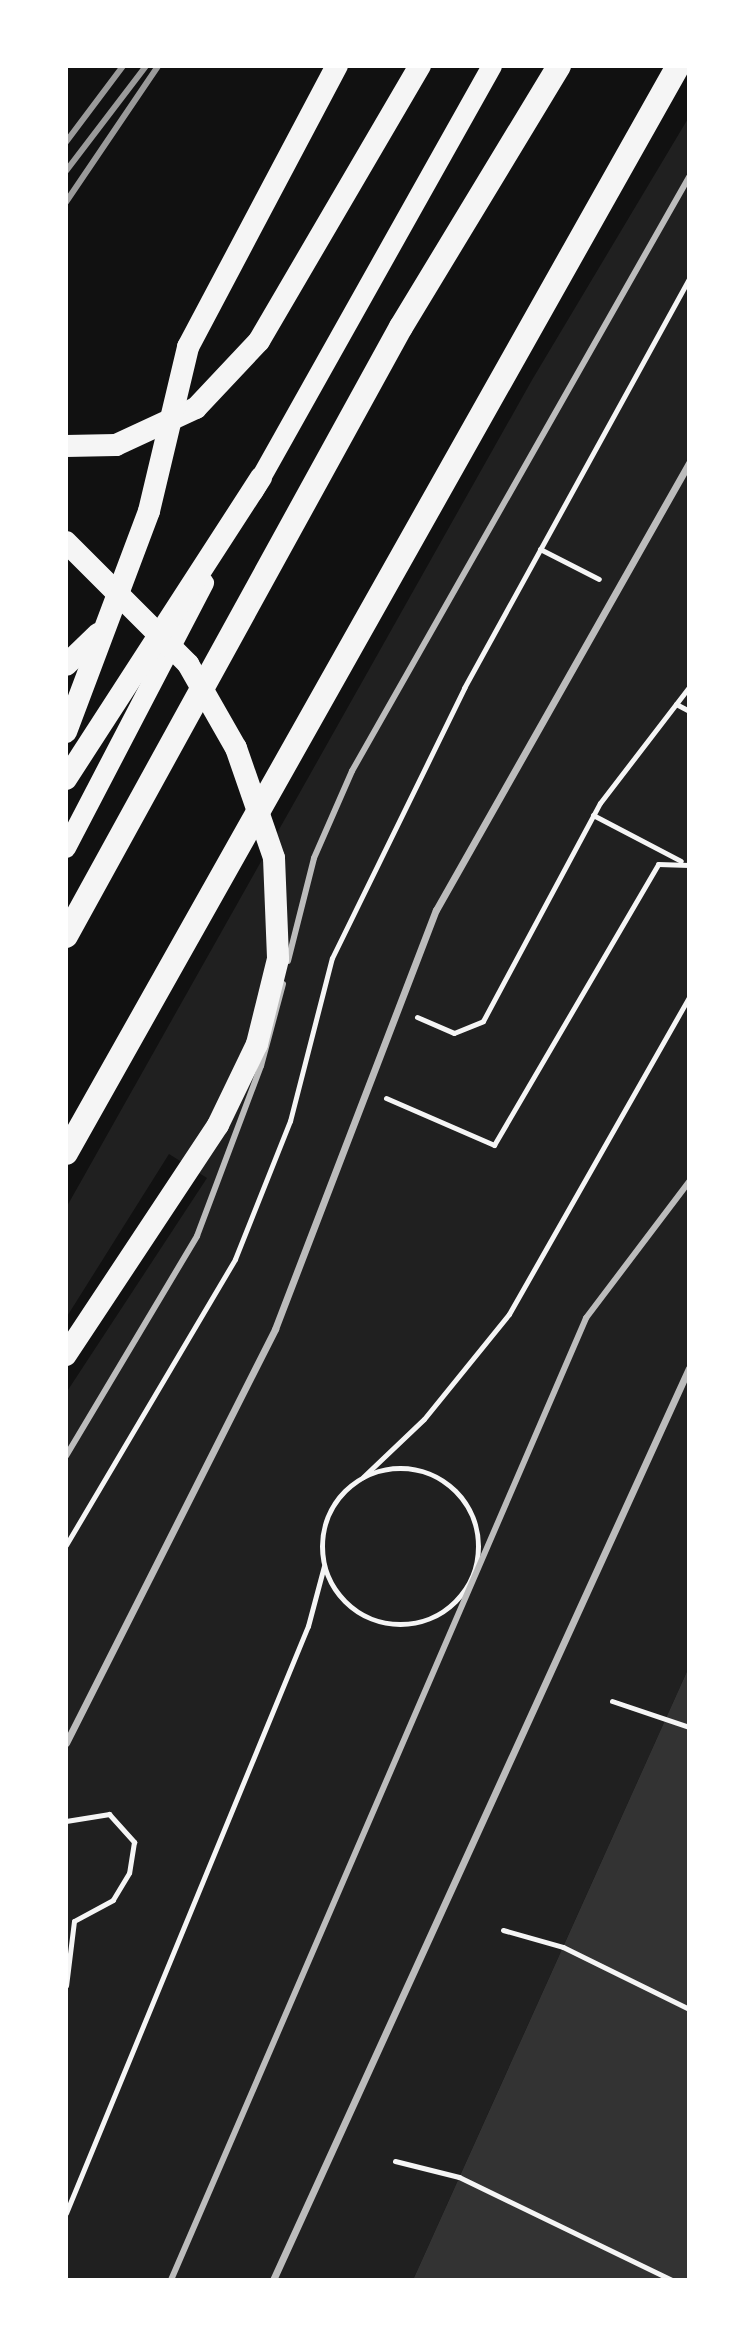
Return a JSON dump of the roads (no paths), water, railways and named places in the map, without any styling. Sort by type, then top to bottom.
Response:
[{"type":"highway","points":[[66,732],[149,511],[188,347],[337,66]]},
{"type":"highway","points":[[66,446],[116,445],[196,408],[259,341],[420,66]]},
{"type":"highway","points":[[66,936],[401,327],[559,66]]},
{"type":"highway","points":[[66,1153],[678,66]]},
{"type":"highway","points":[[66,779],[261,477]]},
{"type":"highway","points":[[66,542],[188,664],[236,748],[274,858],[278,959],[257,1044],[189,1166],[66,1355]]},
{"type":"highway","points":[[66,665],[102,630]]},
{"type":"main road","points":[[66,848],[261,477],[492,66]]},
{"type":"street","points":[[66,1743],[275,1329],[436,910],[614,587],[689,463]]},
{"type":"street","points":[[273,2280],[689,1368]]},
{"type":"lane","points":[[66,1456],[154,1318],[206,1216],[261,1066],[306,881],[335,806],[689,177]]},
{"type":"lane","points":[[171,2280],[586,1318],[689,1182]]},
{"type":"railway","points":[[66,142],[123,66]]},
{"type":"railway","points":[[66,171],[146,66]]},
{"type":"railway","points":[[66,202],[158,66]]}]
